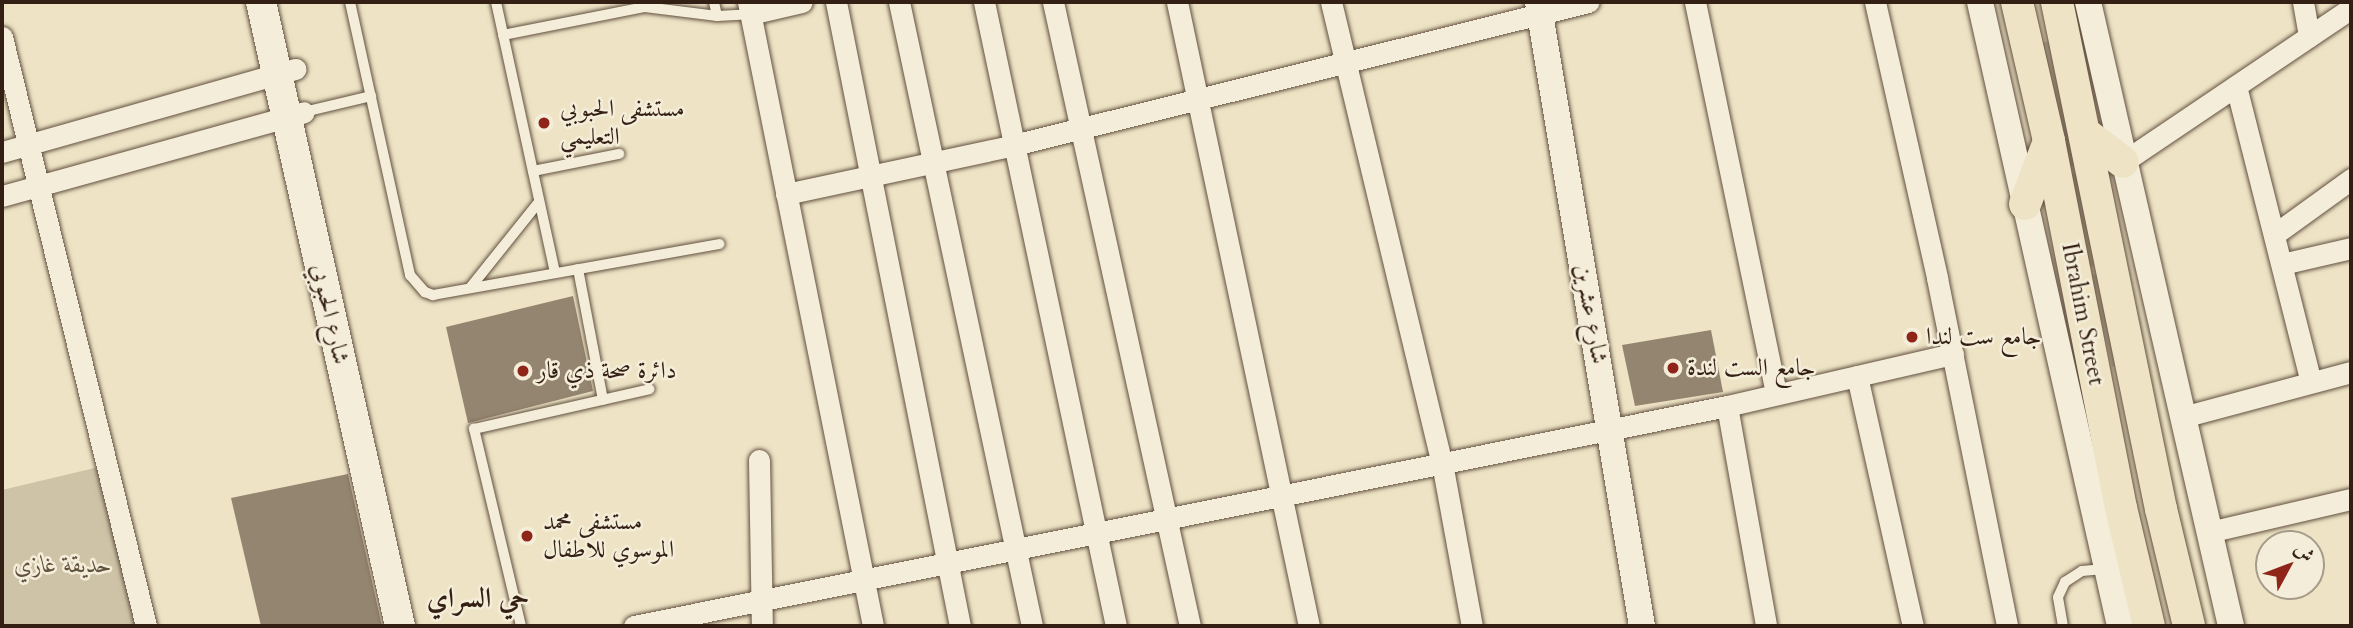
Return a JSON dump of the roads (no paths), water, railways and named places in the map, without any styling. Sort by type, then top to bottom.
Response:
[{"type":"main road","name":"شارع الحبوبي","points":[[261,2],[286,71]]},
{"type":"main road","name":"شارع الحبوبي","points":[[280,2],[286,71],[400,626]]},
{"type":"main road","name":"Ibrahim Street","points":[[2017,2],[2049,141],[2121,508],[2149,626]]},
{"type":"main road","name":"Ibrahim Street","points":[[2057,2],[2161,509],[2189,626]]},
{"type":"main road","name":"شارع الحبوبي","points":[[295,114],[417,626]]},
{"type":"main road","points":[[2086,134],[2123,162]]},
{"type":"main road","points":[[2025,204],[2049,141]]},
{"type":"main road","points":[[2121,508],[2143,626]]},
{"type":"main road","points":[[2161,509],[2199,626]]},
{"type":"street","points":[[802,2],[749,8],[873,626]]},
{"type":"street","points":[[836,2],[960,626]]},
{"type":"street","points":[[900,2],[1031,626]]},
{"type":"street","points":[[984,2],[1116,626]]},
{"type":"street","points":[[1053,2],[1190,626]]},
{"type":"street","points":[[1177,2],[1309,626]]},
{"type":"street","points":[[1331,2],[1442,463],[1472,626]]},
{"type":"street","points":[[786,194],[1014,145],[1346,63],[1539,8],[1588,2]]},
{"type":"street","points":[[1695,2],[1776,394]]},
{"type":"street","points":[[1875,2],[1953,354],[2007,626]]},
{"type":"street","points":[[1980,2],[2120,626]]},
{"type":"street","points":[[2088,2],[2231,626]]},
{"type":"street","points":[[2303,2],[2309,36]]},
{"type":"street","name":"شارع عشرين","points":[[1539,8],[1642,626]]},
{"type":"street","points":[[2123,162],[2351,8]]},
{"type":"street","points":[[2,37],[146,626]]},
{"type":"street","points":[[2,152],[286,71]]},
{"type":"street","points":[[2236,86],[2311,382]]},
{"type":"street","points":[[2,196],[295,114]]},
{"type":"street","points":[[2275,234],[2351,179]]},
{"type":"street","points":[[2282,264],[2351,248]]},
{"type":"street","points":[[634,626],[1727,406],[1953,354]]},
{"type":"street","points":[[2183,417],[2351,372]]},
{"type":"street","points":[[1857,376],[1913,626]]},
{"type":"street","points":[[1727,406],[1766,626]]},
{"type":"street","points":[[760,460],[762,626]]},
{"type":"street","points":[[2209,532],[2351,499]]},
{"type":"lane","points":[[350,2],[410,275],[416,285],[433,295],[719,244]]},
{"type":"lane","points":[[496,2],[555,273]]},
{"type":"lane","points":[[714,2],[717,16]]},
{"type":"lane","points":[[503,35],[614,6],[717,16],[749,8]]},
{"type":"lane","points":[[295,114],[371,96]]},
{"type":"lane","points":[[533,171],[619,154]]},
{"type":"lane","points":[[470,288],[539,201]]},
{"type":"lane","points":[[578,269],[603,400]]},
{"type":"lane","points":[[521,626],[474,429],[650,388]]},
{"type":"lane","points":[[2063,626],[2058,597],[2065,582],[2082,571],[2107,569]]},
{"type":"place","name":"مستشفى الحبوبي التعليمي","points":[[544,123]]},
{"type":"place","name":"جامع ست لندا","points":[[1912,337]]},
{"type":"place","name":"جامع الست لندة","points":[[1673,368]]},
{"type":"place","name":"دائرة صحة ذي قار","points":[[523,371]]},
{"type":"place","name":"مستشفى محمد الموسوي للاطفال","points":[[527,536]]},
{"type":"district","name":"حي السراي","points":[[478,598]]},
{"type":"park label","name":"حديقة غازي","points":[[63,565]]}]
